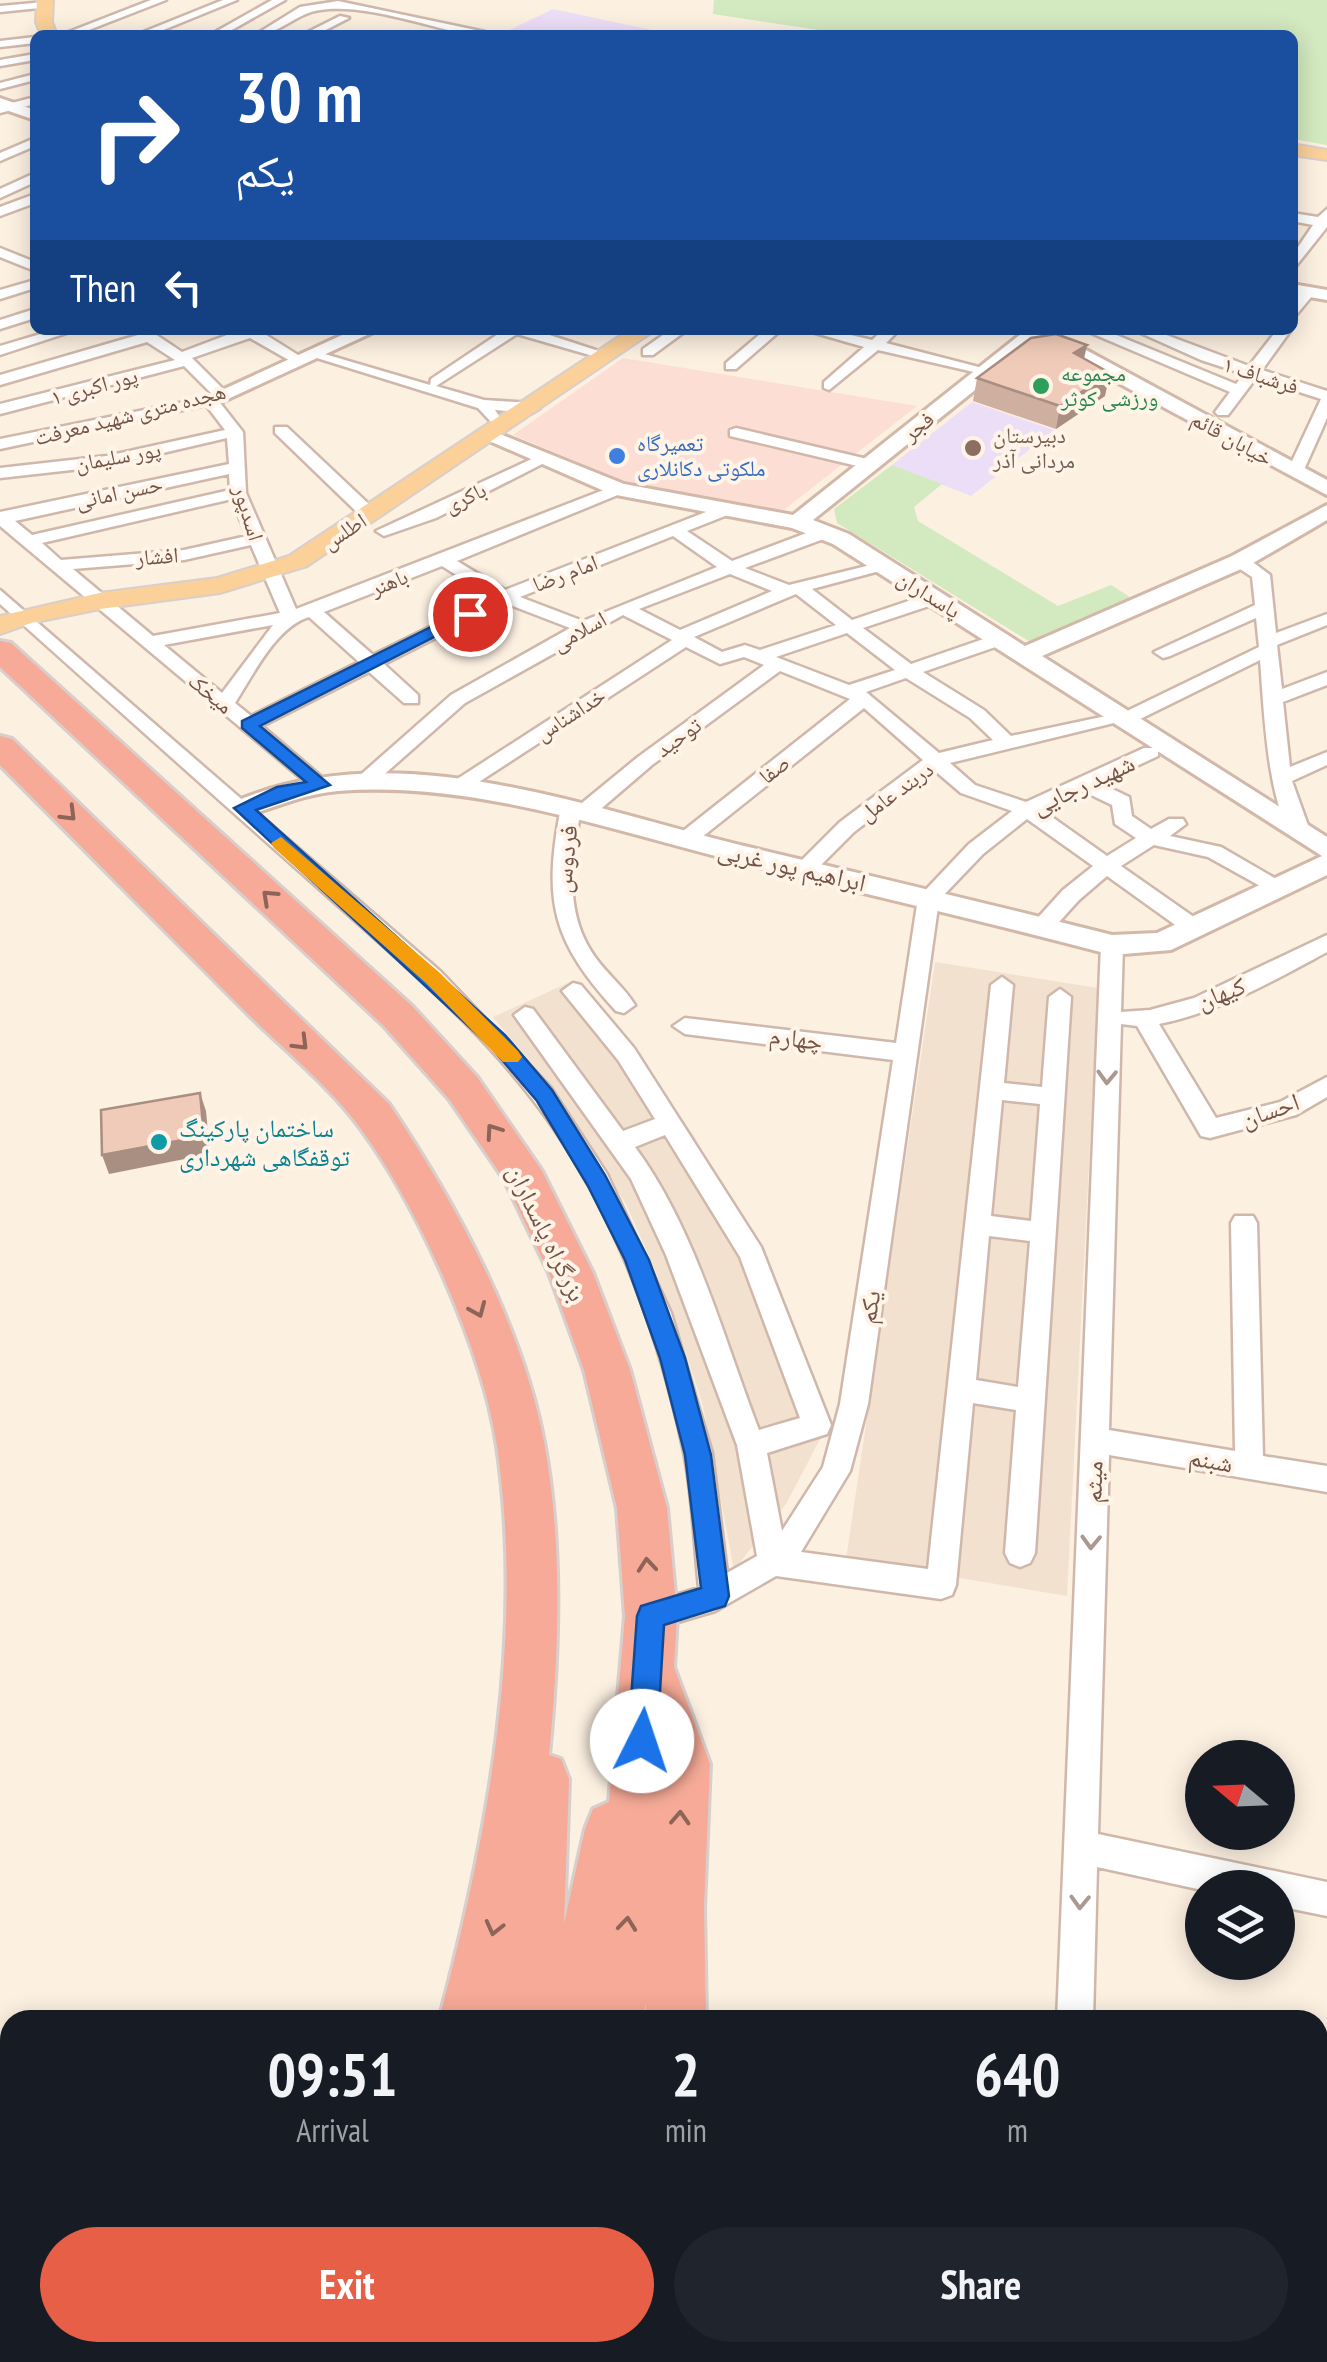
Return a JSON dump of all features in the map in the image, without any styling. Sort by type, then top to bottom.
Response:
[{"type":"highway","name":"بزرگراه پاسداران","points":[[8,630],[398,1016],[464,1088],[520,1171],[571,1273],[607,1370],[642,1508],[649,1641],[628,1926],[615,2010]]},
{"type":"highway","points":[[0,746],[374,1116],[412,1170],[447,1234],[486,1330],[519,1437],[533,1586],[530,1704],[496,1920],[472,2010]]},
{"type":"highway","points":[[580,2010],[649,1641]]},
{"type":"highway","points":[[649,1641],[683,1764],[676,2010]]},
{"type":"highway","points":[[526,2010],[533,1965],[542,1786],[531,1659]]},
{"type":"main road","points":[[1298,150],[1327,155]]},
{"type":"main road","points":[[1298,161],[1327,164]]},
{"type":"main road","name":"اطلس","points":[[8,630],[100,601],[220,585],[298,561],[376,522],[494,432],[607,356],[646,341]]},
{"type":"street","points":[[112,0],[114,7],[124,13]]},
{"type":"street","points":[[79,30],[160,0]]},
{"type":"street","points":[[154,30],[232,0]]},
{"type":"street","points":[[224,30],[280,0]]},
{"type":"street","points":[[268,30],[304,9],[342,2],[462,30]]},
{"type":"street","points":[[0,9],[42,17]]},
{"type":"street","points":[[317,30],[344,18]]},
{"type":"street","points":[[0,44],[30,41]]},
{"type":"street","points":[[0,63],[30,58]]},
{"type":"street","points":[[0,86],[30,78]]},
{"type":"street","points":[[0,157],[30,144]]},
{"type":"street","points":[[0,194],[30,180]]},
{"type":"street","points":[[0,212],[30,200]]},
{"type":"street","points":[[1298,218],[1325,220]]},
{"type":"street","points":[[1298,258],[1325,220]]},
{"type":"street","points":[[0,228],[18,222]]},
{"type":"street","points":[[5,258],[30,247]]},
{"type":"street","points":[[5,258],[30,266]]},
{"type":"street","points":[[0,295],[30,286]]},
{"type":"street","points":[[1299,292],[1327,295]]},
{"type":"street","points":[[0,325],[30,315]]},
{"type":"street","points":[[0,352],[53,335]]},
{"type":"street","points":[[0,380],[141,335]]},
{"type":"street","points":[[146,335],[184,359],[216,398],[235,432]]},
{"type":"street","points":[[215,335],[224,342]]},
{"type":"street","name":"پور اکبری ۱","points":[[0,410],[184,359],[242,335]]},
{"type":"street","points":[[260,335],[305,357],[484,405],[532,408]]},
{"type":"street","name":"هجده متری شهید معرفت","points":[[0,444],[216,398],[357,335]]},
{"type":"street","points":[[436,382],[508,335]]},
{"type":"street","points":[[534,335],[607,356]]},
{"type":"street","points":[[730,366],[768,335]]},
{"type":"street","points":[[834,335],[988,370]]},
{"type":"street","points":[[829,384],[886,335]]},
{"type":"street","name":"فجر","points":[[797,522],[1031,335]]},
{"type":"street","name":"خیابان قائم","points":[[1034,335],[1079,354],[1327,489]]},
{"type":"street","points":[[1103,335],[1240,392]]},
{"type":"street","name":"فرشباف ۱","points":[[1153,335],[1327,398]]},
{"type":"street","points":[[1223,412],[1254,373],[1274,335]]},
{"type":"street","points":[[1296,472],[1327,398]]},
{"type":"street","points":[[484,405],[494,432]]},
{"type":"street","points":[[280,430],[376,522]]},
{"type":"street","name":"اسدپور","points":[[235,432],[238,493],[270,572]]},
{"type":"street","name":"پور سلیمان","points":[[0,473],[107,461],[235,432]]},
{"type":"street","name":"پاسداران","points":[[494,432],[544,459],[619,490],[797,522],[824,532],[935,598],[1327,849]]},
{"type":"street","points":[[736,433],[870,464]]},
{"type":"street","name":"باکری","points":[[376,522],[430,514],[544,459]]},
{"type":"street","name":"حسن امانی","points":[[1,518],[237,467]]},
{"type":"street","name":"باهنر","points":[[150,642],[312,610],[619,490]]},
{"type":"street","points":[[28,541],[238,493]]},
{"type":"street","name":"امام رضا","points":[[248,725],[504,597],[724,510]]},
{"type":"street","points":[[1025,655],[1240,561],[1327,511]]},
{"type":"street","name":"میخک","points":[[1,518],[321,785]]},
{"type":"street","points":[[675,530],[702,552],[762,584],[794,589],[908,672],[977,714],[1009,745]]},
{"type":"street","name":"اسلامی","points":[[364,782],[458,699],[584,628],[624,608],[824,532]]},
{"type":"street","name":"افشار","points":[[58,565],[184,555],[254,539]]},
{"type":"street","points":[[444,560],[504,597],[584,628]]},
{"type":"street","points":[[1240,561],[1261,575],[1282,778],[1300,832]]},
{"type":"street","name":"خداشناس","points":[[454,789],[683,638],[794,589],[881,564]]},
{"type":"street","points":[[224,705],[253,660],[290,617],[270,572]]},
{"type":"street","points":[[0,594],[8,630],[243,808],[497,1041],[544,1096],[596,1181],[637,1260],[672,1358],[698,1455],[715,1596]]},
{"type":"street","name":"توحید","points":[[576,813],[769,660],[849,626],[935,598]]},
{"type":"street","points":[[624,608],[720,658],[745,651],[856,695],[968,789],[1027,809],[1194,927]]},
{"type":"street","points":[[1162,652],[1263,608]]},
{"type":"street","points":[[312,610],[411,699]]},
{"type":"street","name":"دربند عامل","points":[[805,869],[847,827],[935,760],[1123,717],[1327,618]]},
{"type":"street","name":"صفا","points":[[685,840],[856,695],[908,672],[1001,640]]},
{"type":"street","points":[[1271,700],[1327,678]]},
{"type":"street","name":"شهید رجایی","points":[[928,898],[976,848],[1027,809],[1150,752]]},
{"type":"street","points":[[1282,778],[1327,758]]},
{"type":"street","name":"ابراهیم پور غربی","points":[[243,808],[283,792],[321,785],[364,782],[454,789],[576,813],[1112,945],[1161,943],[1327,864]]},
{"type":"street","points":[[1081,782],[1122,802],[1122,819],[1150,838],[1214,852],[1278,887]]},
{"type":"street","name":"فردوس","points":[[576,813],[560,861],[560,904],[586,967],[624,1005]]},
{"type":"street","points":[[1042,926],[1066,895],[1104,866],[1176,824]]},
{"type":"street","name":"یکم","points":[[649,1641],[773,1562],[798,1534],[836,1472],[854,1404],[928,898]]},
{"type":"street","name":"کیهان","points":[[1110,1016],[1146,1020],[1234,991],[1327,944]]},
{"type":"street","name":"میثم","points":[[1076,2010],[1112,945]]},
{"type":"street","points":[[525,1014],[641,1174],[679,1254],[752,1445],[773,1562],[941,1585],[1002,986]]},
{"type":"street","points":[[572,991],[626,1054],[752,1254],[817,1425],[752,1445]]},
{"type":"street","points":[[1020,1553],[1060,997]]},
{"type":"street","name":"احسان","points":[[1146,1020],[1210,1129],[1286,1109],[1327,1086]]},
{"type":"street","name":"چهارم","points":[[685,1026],[908,1053]]},
{"type":"street","points":[[991,1090],[1053,1098]]},
{"type":"street","points":[[619,1143],[671,1124]]},
{"type":"street","points":[[1244,1223],[1249,1466]]},
{"type":"street","points":[[978,1224],[1043,1232]]},
{"type":"street","points":[[961,1390],[1031,1401]]},
{"type":"street","name":"شبنم","points":[[1094,1440],[1327,1479]]},
{"type":"street","points":[[1082,1847],[1190,1870]]},
{"type":"street","points":[[1295,1893],[1327,1900]]},
{"type":"shaded area","points":[[553,9],[652,30],[509,30]]},
{"type":"shaded area","points":[[623,358],[917,406],[781,512],[621,480],[513,435]]},
{"type":"shaded area","name":"دبیرستان مردانی آذر","points":[[972,402],[1054,430],[971,496],[892,465]]},
{"type":"shaded area","points":[[935,962],[1098,988],[1067,1596],[846,1559]]},
{"type":"shaded area","points":[[570,982],[631,1047],[694,1136],[765,1268],[827,1426],[786,1504],[734,1570],[703,1406],[671,1307],[626,1204],[563,1102],[493,1017]]},
{"type":"green space","points":[[714,0],[1327,0],[1327,145],[1298,140],[1298,30],[819,30],[713,14]]},
{"type":"green space","points":[[892,465],[942,484],[914,507],[918,521],[1058,606],[1111,585],[1133,599],[1032,643],[837,523],[834,509]]},
{"type":"building","points":[[1059,335],[1087,345],[1074,353],[1110,373],[1060,406],[977,378],[1031,338]]},
{"type":"building","points":[[200,1093],[204,1136],[102,1155],[101,1110]]},
{"type":"slow traffic","points":[[281,843],[362,920],[433,978],[511,1057]]},
{"type":"place","name":"مجموعه ورزشی کوثر","points":[[1041,386]]},
{"type":"place","name":"دبیرستان مردانی آذر","points":[[973,448]]},
{"type":"place","name":"تعمیرگاه ملکوتی دکانلاری","points":[[617,456]]},
{"type":"place","name":"ساختمان پارکینگ توقفگاهی شهرداری","points":[[159,1142]]},
{"type":"route","points":[[470,614],[248,725],[321,785],[283,792],[243,808],[362,920],[433,978],[497,1041],[544,1096],[596,1181],[637,1260],[672,1358],[698,1455],[715,1596],[651,1616],[642,1741]]}]
